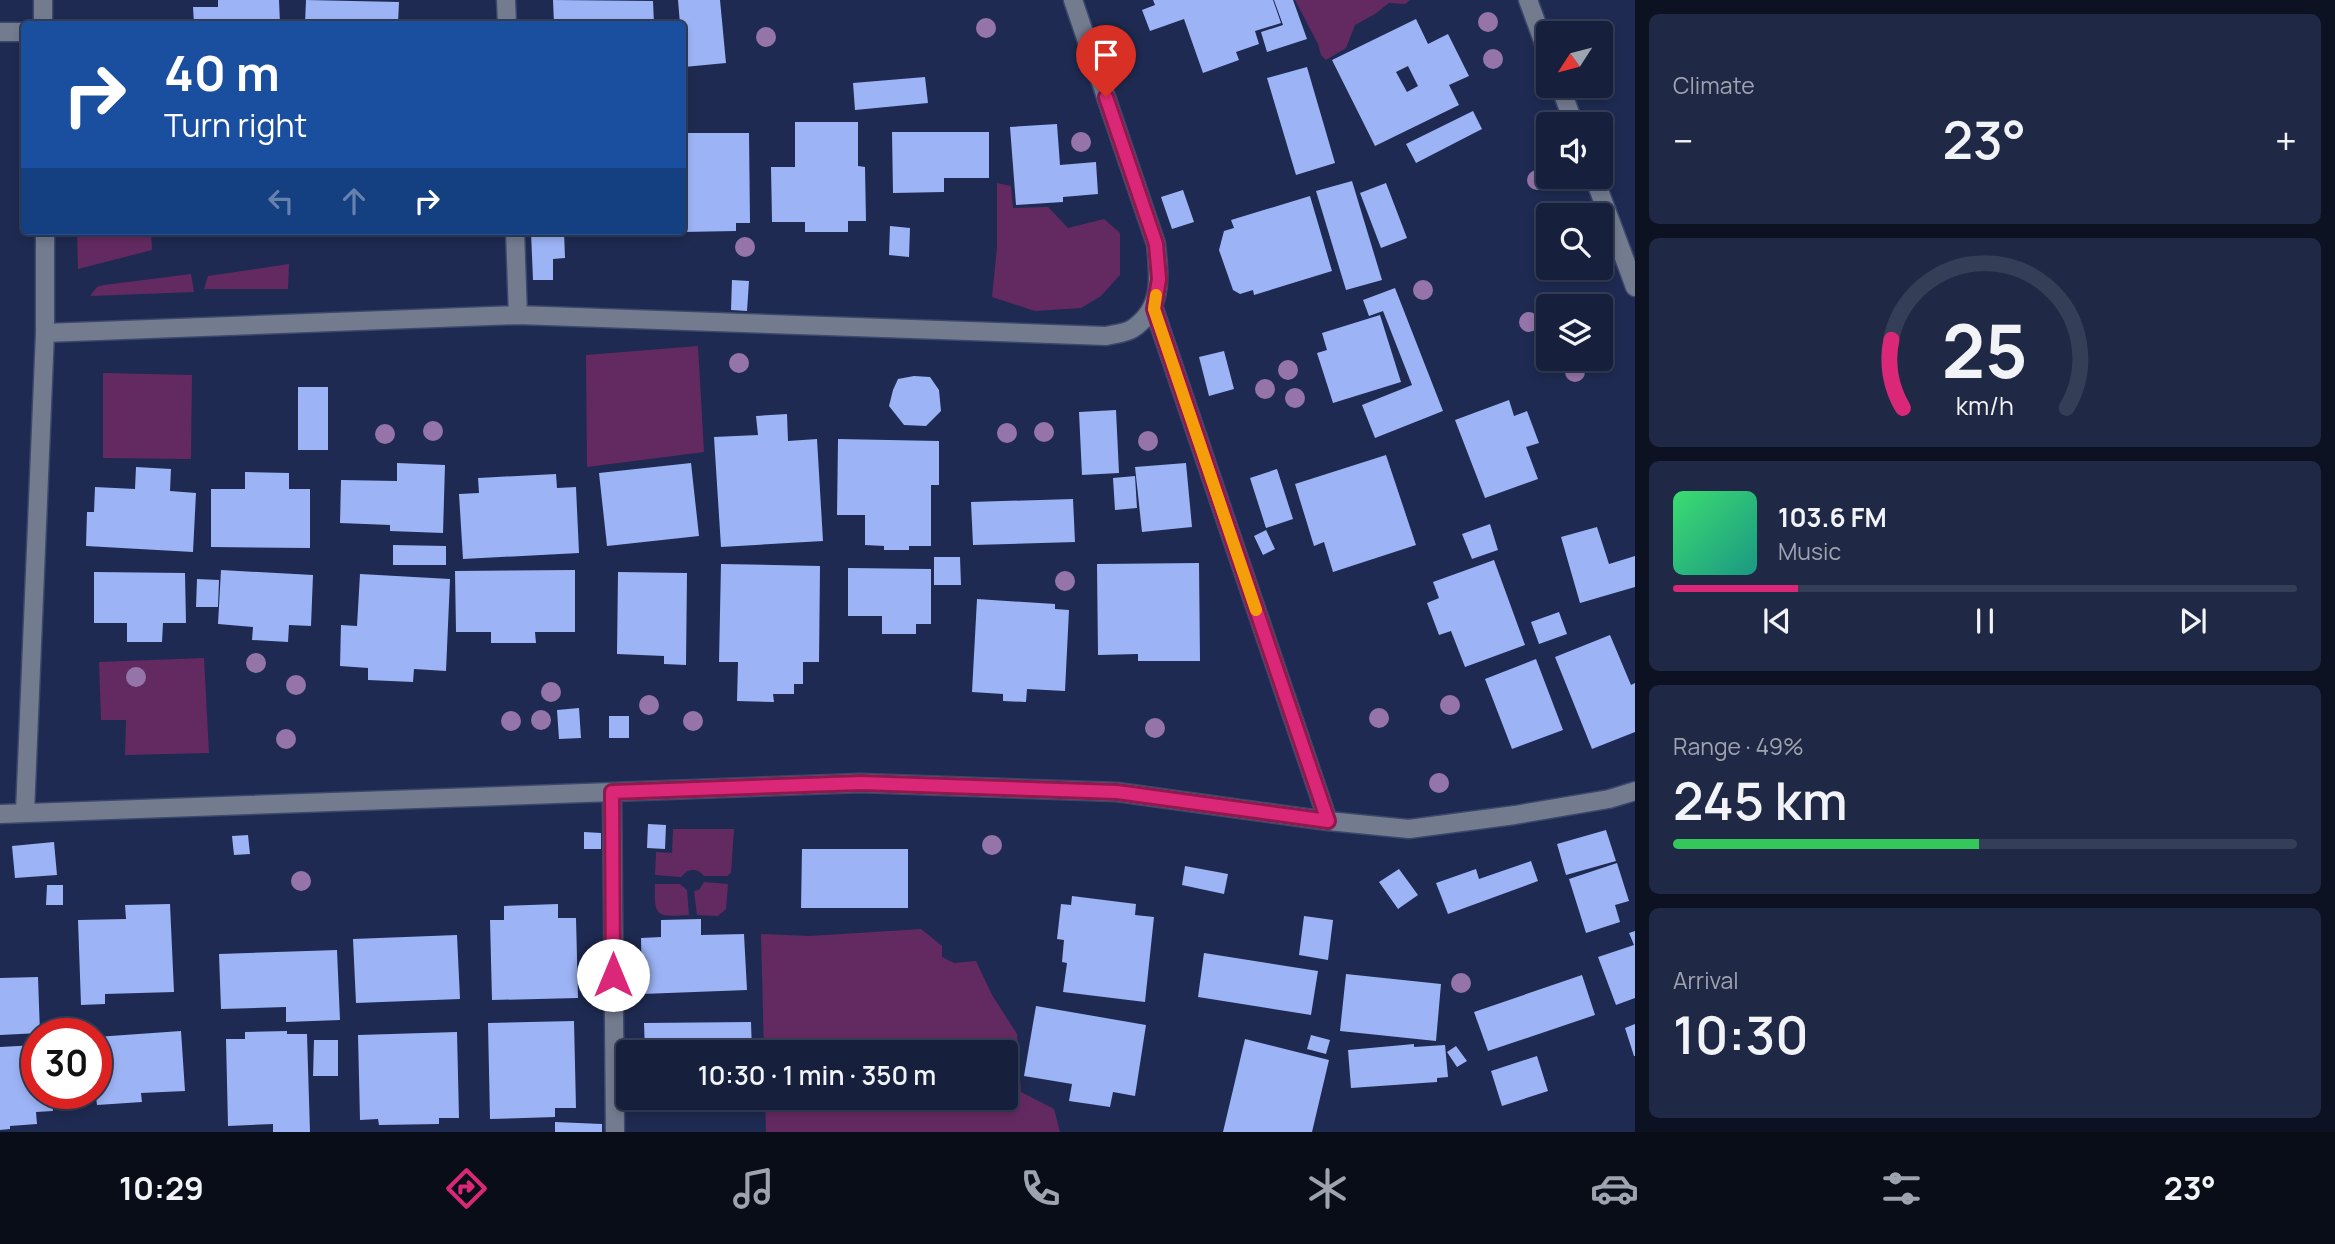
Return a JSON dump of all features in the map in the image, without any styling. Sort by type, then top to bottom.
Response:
[{"type":"street","points":[[43,0],[43,21]]},
{"type":"street","points":[[506,0],[507,21]]},
{"type":"street","points":[[1073,0],[1156,244],[1159,279],[1154,309],[1328,821]]},
{"type":"street","points":[[1528,0],[1536,22]]},
{"type":"street","points":[[0,32],[21,32]]},
{"type":"street","points":[[1598,189],[1635,287]]},
{"type":"street","points":[[25,812],[45,333],[44,235]]},
{"type":"street","points":[[515,235],[518,315]]},
{"type":"street","points":[[45,333],[518,315],[1106,335],[1131,330],[1154,309]]},
{"type":"street","points":[[0,814],[861,783],[1117,792],[1328,821],[1409,829],[1515,815],[1609,799],[1635,791]]},
{"type":"street","points":[[612,792],[615,1132]]},
{"type":"shaded area","points":[[1295,0],[1410,0],[1405,4],[1389,3],[1355,25],[1346,48],[1326,60],[1321,55]]},
{"type":"shaded area","points":[[997,183],[1011,186],[1013,208],[1048,207],[1068,228],[1104,219],[1120,233],[1120,275],[1101,296],[1081,308],[1035,311],[992,297],[997,248]]},
{"type":"shaded area","points":[[77,235],[151,235],[152,250],[78,269]]},
{"type":"shaded area","points":[[289,264],[288,289],[204,289],[208,276]]},
{"type":"shaded area","points":[[191,274],[194,292],[90,296],[97,287],[104,285]]},
{"type":"shaded area","points":[[698,346],[704,452],[587,467],[586,355]]},
{"type":"shaded area","points":[[103,373],[192,375],[191,459],[103,458]]},
{"type":"shaded area","points":[[204,658],[209,753],[125,755],[126,720],[101,720],[99,662]]},
{"type":"shaded area","points":[[673,829],[734,829],[731,873],[727,876],[704,876],[692,870],[681,877],[655,875],[656,852],[672,853]]},
{"type":"shaded area","points":[[704,882],[728,884],[726,909],[718,916],[697,915],[694,891],[699,890]]},
{"type":"shaded area","points":[[655,884],[680,884],[687,890],[689,915],[670,916],[659,913],[655,903]]},
{"type":"shaded area","points":[[921,929],[942,946],[942,957],[954,963],[976,961],[992,995],[1017,1034],[1017,1040],[764,1040],[761,934],[810,936]]},
{"type":"shaded area","points":[[1018,1048],[1021,1092],[1054,1109],[1060,1132],[766,1132],[765,1110],[1018,1110]]},
{"type":"building","points":[[218,0],[279,0],[280,21],[194,21],[193,7],[218,7]]},
{"type":"building","points":[[306,0],[399,2],[398,21],[305,21]]},
{"type":"building","points":[[553,0],[653,1],[654,21],[554,21]]},
{"type":"building","points":[[678,0],[720,0],[726,63],[686,67],[686,21],[680,21]]},
{"type":"building","points":[[1153,0],[1273,0],[1281,23],[1255,31],[1259,44],[1236,52],[1239,60],[1203,73],[1184,19],[1150,31],[1142,10],[1155,5]]},
{"type":"building","points":[[1274,0],[1293,0],[1307,39],[1267,52],[1261,32],[1283,25]]},
{"type":"building","points":[[1416,19],[1428,44],[1448,34],[1469,76],[1449,85],[1459,105],[1375,146],[1332,60]],"holes":[[[1408,66],[1418,86],[1407,92],[1396,72]]]},
{"type":"building","points":[[1307,67],[1335,163],[1296,175],[1267,78]]},
{"type":"building","points":[[925,77],[928,103],[855,110],[853,83]]},
{"type":"building","points":[[1473,111],[1482,129],[1416,163],[1406,144]]},
{"type":"building","points":[[795,122],[858,122],[858,166],[865,167],[866,221],[848,221],[848,232],[805,232],[805,222],[772,222],[771,167],[795,167]]},
{"type":"building","points":[[1057,124],[1060,165],[1096,162],[1098,194],[1063,197],[1063,202],[1016,205],[1010,127]]},
{"type":"building","points":[[892,132],[989,132],[989,178],[944,178],[944,192],[893,193]]},
{"type":"building","points":[[686,133],[749,133],[750,223],[736,223],[736,231],[686,232]]},
{"type":"building","points":[[1352,181],[1382,280],[1346,290],[1316,191]]},
{"type":"building","points":[[1386,183],[1407,238],[1381,248],[1360,193]]},
{"type":"building","points":[[1183,190],[1194,222],[1172,229],[1161,197]]},
{"type":"building","points":[[1310,196],[1332,271],[1254,295],[1253,290],[1240,294],[1233,290],[1219,250],[1224,231],[1234,228],[1231,220]]},
{"type":"building","points":[[890,226],[910,228],[909,257],[889,255]]},
{"type":"building","points":[[531,235],[564,235],[565,258],[553,259],[553,280],[533,280]]},
{"type":"building","points":[[732,280],[749,281],[747,311],[731,310]]},
{"type":"building","points":[[1395,288],[1443,411],[1375,438],[1362,405],[1412,385],[1383,311],[1369,316],[1363,300]]},
{"type":"building","points":[[1380,315],[1401,382],[1333,403],[1317,353],[1327,350],[1322,333]]},
{"type":"building","points":[[1224,351],[1234,389],[1209,396],[1199,357]]},
{"type":"building","points":[[930,377],[939,390],[941,411],[926,426],[904,425],[889,406],[898,379]]},
{"type":"building","points":[[298,387],[328,387],[328,450],[298,450]]},
{"type":"building","points":[[1509,400],[1514,416],[1527,411],[1539,443],[1526,447],[1538,479],[1485,498],[1455,420]]},
{"type":"building","points":[[1116,410],[1119,473],[1082,475],[1079,412]]},
{"type":"building","points":[[787,414],[788,441],[817,439],[823,541],[721,547],[714,437],[758,435],[756,416]]},
{"type":"building","points":[[838,439],[939,441],[939,485],[931,485],[931,546],[909,546],[909,550],[884,550],[884,546],[865,545],[865,515],[837,515]]},
{"type":"building","points":[[1386,455],[1416,545],[1333,572],[1324,542],[1314,546],[1295,484]]},
{"type":"building","points":[[397,463],[445,465],[443,533],[390,531],[390,525],[340,523],[341,480],[397,481]]},
{"type":"building","points":[[691,463],[699,536],[607,546],[599,473]]},
{"type":"building","points":[[1186,463],[1192,527],[1142,532],[1135,467]]},
{"type":"building","points":[[136,467],[171,469],[170,491],[196,493],[193,552],[86,546],[87,512],[94,512],[95,487],[135,489]]},
{"type":"building","points":[[1277,469],[1293,519],[1266,528],[1250,478]]},
{"type":"building","points":[[245,472],[289,473],[289,489],[310,489],[310,548],[211,547],[211,489],[245,489]]},
{"type":"building","points":[[556,474],[557,488],[576,487],[579,553],[463,559],[459,494],[479,493],[478,478]]},
{"type":"building","points":[[1135,476],[1137,508],[1115,510],[1113,478]]},
{"type":"building","points":[[1073,499],[1075,542],[973,545],[971,502]]},
{"type":"building","points":[[1490,524],[1498,550],[1472,559],[1462,534]]},
{"type":"building","points":[[1597,527],[1609,564],[1635,556],[1635,587],[1580,603],[1561,537]]},
{"type":"building","points":[[1266,530],[1275,549],[1263,555],[1254,536]]},
{"type":"building","points":[[393,545],[446,546],[446,565],[393,565]]},
{"type":"building","points":[[934,557],[960,557],[961,585],[934,585]]},
{"type":"building","points":[[1494,560],[1525,645],[1465,667],[1451,631],[1439,635],[1427,603],[1439,598],[1433,582]]},
{"type":"building","points":[[1199,563],[1200,661],[1138,661],[1138,654],[1098,655],[1097,564]]},
{"type":"building","points":[[721,564],[820,566],[819,662],[803,662],[803,684],[794,684],[794,694],[773,694],[774,702],[737,701],[738,662],[719,662]]},
{"type":"building","points":[[848,568],[931,569],[931,624],[916,624],[916,634],[882,634],[882,616],[848,616]]},
{"type":"building","points":[[221,570],[313,575],[311,626],[289,625],[288,642],[252,640],[253,627],[218,624]]},
{"type":"building","points":[[575,570],[575,632],[535,632],[536,643],[491,643],[491,632],[456,632],[455,571]]},
{"type":"building","points":[[94,572],[185,573],[186,623],[163,623],[162,642],[127,642],[127,623],[94,623]]},
{"type":"building","points":[[618,572],[687,573],[686,665],[664,664],[664,656],[617,654]]},
{"type":"building","points":[[360,574],[450,579],[446,671],[414,669],[413,682],[368,680],[368,668],[340,666],[341,625],[357,626]]},
{"type":"building","points":[[197,579],[219,580],[218,607],[196,607]]},
{"type":"building","points":[[977,599],[1055,604],[1055,609],[1069,610],[1065,691],[1027,689],[1026,702],[1003,701],[1003,694],[972,692]]},
{"type":"building","points":[[1559,612],[1567,634],[1539,644],[1531,622]]},
{"type":"building","points":[[1610,635],[1631,685],[1635,683],[1635,732],[1592,749],[1555,657]]},
{"type":"building","points":[[1536,659],[1563,730],[1512,749],[1485,679]]},
{"type":"building","points":[[579,708],[581,738],[559,739],[557,710]]},
{"type":"building","points":[[609,716],[629,716],[629,738],[609,738]]},
{"type":"building","points":[[648,824],[666,825],[665,849],[647,848]]},
{"type":"building","points":[[1606,830],[1616,861],[1566,875],[1557,844]]},
{"type":"building","points":[[584,832],[601,833],[601,849],[584,849]]},
{"type":"building","points":[[248,835],[250,854],[234,855],[232,836]]},
{"type":"building","points":[[54,842],[57,875],[15,878],[12,846]]},
{"type":"building","points":[[802,849],[908,849],[908,908],[801,908]]},
{"type":"building","points":[[1531,861],[1538,881],[1448,914],[1436,883],[1476,869],[1479,879]]},
{"type":"building","points":[[1617,863],[1629,901],[1615,905],[1620,922],[1586,933],[1569,879]]},
{"type":"building","points":[[1185,866],[1228,874],[1224,894],[1182,885]]},
{"type":"building","points":[[1399,869],[1418,895],[1398,909],[1379,882]]},
{"type":"building","points":[[47,885],[63,885],[63,905],[46,905]]},
{"type":"building","points":[[1072,896],[1136,904],[1135,915],[1154,917],[1145,1002],[1063,992],[1067,963],[1062,962],[1064,940],[1057,939],[1061,904],[1071,905]]},
{"type":"building","points":[[170,904],[174,992],[105,994],[105,1004],[81,1005],[78,920],[126,919],[125,905]]},
{"type":"building","points":[[558,904],[558,918],[576,918],[578,998],[492,1000],[490,920],[504,920],[504,906]]},
{"type":"building","points":[[1304,916],[1333,920],[1328,960],[1299,955]]},
{"type":"building","points":[[701,919],[701,935],[744,934],[747,990],[642,994],[641,938],[661,937],[661,920]]},
{"type":"building","points":[[1635,931],[1635,998],[1616,1005],[1598,957],[1634,945],[1629,933]]},
{"type":"building","points":[[457,935],[460,999],[356,1003],[353,939]]},
{"type":"building","points":[[337,950],[340,1020],[286,1022],[286,1007],[221,1009],[219,954]]},
{"type":"building","points":[[1204,953],[1318,971],[1311,1015],[1198,997]]},
{"type":"building","points":[[1346,974],[1441,984],[1436,1041],[1340,1031]]},
{"type":"building","points":[[1582,975],[1595,1015],[1488,1051],[1474,1012]]},
{"type":"building","points":[[38,977],[39,1018],[21,1018],[21,1034],[0,1035],[0,978]]},
{"type":"building","points":[[1036,1006],[1146,1025],[1135,1096],[1113,1092],[1110,1107],[1069,1101],[1072,1084],[1024,1076]]},
{"type":"building","points":[[574,1021],[576,1108],[555,1108],[555,1117],[490,1119],[488,1023]]},
{"type":"building","points":[[751,1022],[752,1040],[645,1040],[644,1023]]},
{"type":"building","points":[[1635,1024],[1635,1056],[1634,1056],[1625,1028]]},
{"type":"building","points":[[181,1031],[185,1091],[141,1093],[142,1102],[112,1104],[112,1036]]},
{"type":"building","points":[[287,1031],[287,1034],[307,1034],[310,1132],[273,1132],[273,1124],[228,1126],[226,1039],[245,1039],[245,1032]]},
{"type":"building","points":[[457,1032],[459,1118],[439,1118],[439,1124],[379,1125],[378,1119],[360,1120],[358,1035]]},
{"type":"building","points":[[1311,1035],[1330,1040],[1326,1054],[1307,1049]]},
{"type":"building","points":[[1245,1039],[1329,1060],[1312,1132],[1223,1132]]},
{"type":"building","points":[[314,1040],[338,1040],[338,1076],[313,1076]]},
{"type":"building","points":[[1414,1044],[1414,1047],[1445,1045],[1448,1077],[1437,1078],[1437,1082],[1351,1088],[1348,1050]]},
{"type":"building","points":[[21,1046],[21,1109],[53,1109],[36,1112],[37,1124],[10,1126],[10,1129],[0,1130],[0,1047]]},
{"type":"building","points":[[1456,1046],[1467,1061],[1457,1067],[1447,1052]]},
{"type":"building","points":[[1537,1056],[1548,1091],[1502,1106],[1491,1071]]},
{"type":"building","points":[[555,1122],[602,1124],[602,1132],[555,1132]]},
{"type":"slow traffic","points":[[1156,295],[1154,309],[1256,610]]},
{"type":"route","points":[[613,975],[612,792],[861,783],[1117,792],[1328,821],[1154,309],[1159,279],[1156,244],[1106,97]]}]
